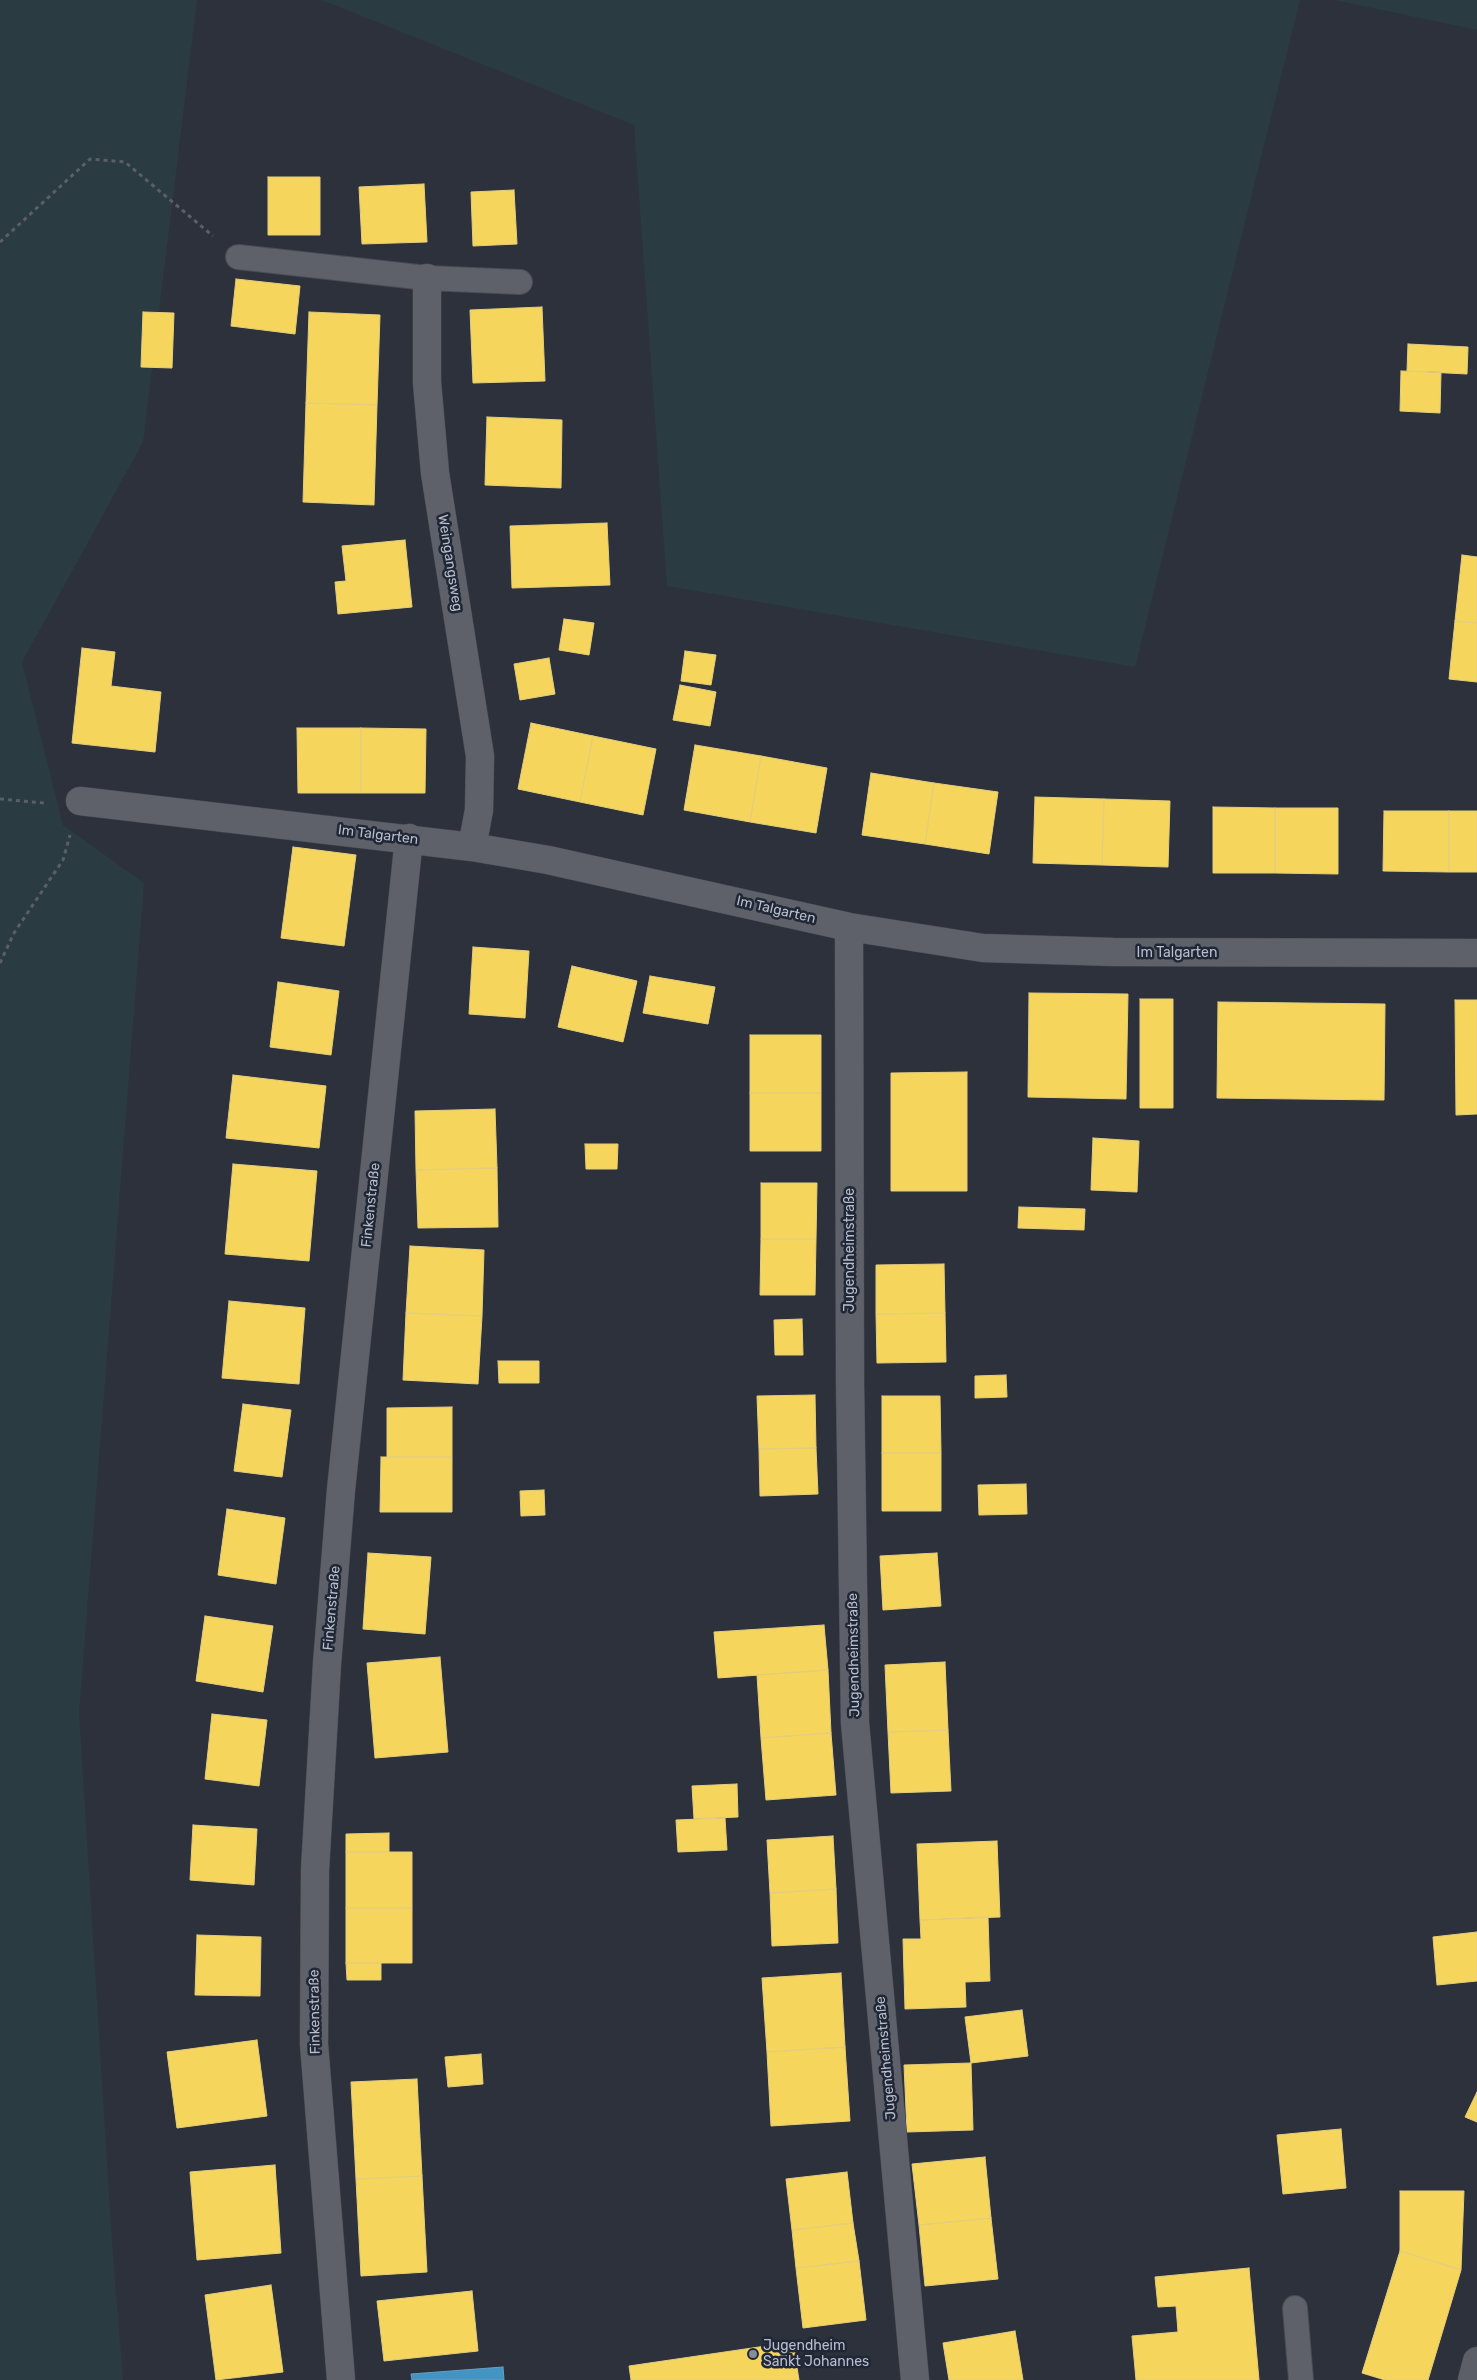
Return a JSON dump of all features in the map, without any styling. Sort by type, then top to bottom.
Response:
[{"type":"main road","points":[[1472,2380],[1477,2361]]},
{"type":"street","name":"Weingangsweg","points":[[427,278],[427,382],[435,474],[480,756],[479,810],[472,847]]},
{"type":"street","name":"Im Talgarten","points":[[80,801],[409,838],[472,847],[548,860],[849,927],[983,948],[1113,952],[1477,953]]},
{"type":"street","name":"Finkenstraße","points":[[341,2380],[314,2044],[315,1870],[327,1664],[341,1490],[409,838]]},
{"type":"street","name":"Jugendheimstraße","points":[[849,927],[850,1382],[855,1723],[915,2380]]},
{"type":"lane","points":[[238,257],[427,278],[520,282]]},
{"type":"lane","points":[[1295,2308],[1301,2380]]},
{"type":"path","points":[[0,242],[90,159],[125,162],[238,257]]},
{"type":"path","points":[[0,799],[43,803]]},
{"type":"path","points":[[0,963],[14,933],[63,860],[80,801]]},
{"type":"shaded area","points":[[0,0],[197,0],[143,442],[22,662],[63,825],[144,883],[79,1713],[112,2243],[123,2380],[0,2380]]},
{"type":"shaded area","points":[[322,0],[1300,0],[1135,667],[667,586],[634,125]]},
{"type":"shaded area","points":[[1335,0],[1477,0],[1477,30]]},
{"type":"building: Homes","points":[[268,177],[320,177],[320,235],[268,235]]},
{"type":"building: Homes","points":[[424,184],[427,242],[362,244],[359,187]]},
{"type":"building: Homes","points":[[514,190],[517,244],[473,246],[471,192]]},
{"type":"building: Homes","points":[[236,279],[300,286],[295,334],[231,326]]},
{"type":"building: Homes","points":[[542,307],[545,381],[473,383],[470,310]]},
{"type":"building: Homes","points":[[143,312],[174,313],[172,368],[141,367]]},
{"type":"building: Homes","points":[[309,312],[380,315],[377,405],[306,403]]},
{"type":"building: Homes","points":[[1408,344],[1468,347],[1467,374],[1407,371]]},
{"type":"building: Homes","points":[[1401,371],[1441,372],[1440,413],[1400,411]]},
{"type":"building: Homes","points":[[306,403],[377,405],[374,505],[303,502]]},
{"type":"building: Homes","points":[[487,417],[562,420],[561,488],[485,485]]},
{"type":"building: Homes","points":[[607,523],[610,585],[512,588],[510,526]]},
{"type":"building: Homes","points":[[405,540],[412,607],[338,614],[335,582],[346,581],[342,546]]},
{"type":"building: Homes","points":[[1462,555],[1477,557],[1477,623],[1455,621]]},
{"type":"building: Homes","points":[[564,619],[594,623],[589,655],[559,650]]},
{"type":"building: Homes","points":[[1455,621],[1477,623],[1477,682],[1449,679]]},
{"type":"building: Homes","points":[[82,648],[115,652],[111,686],[161,692],[155,752],[72,743]]},
{"type":"building: Homes","points":[[685,651],[716,655],[711,685],[681,681]]},
{"type":"building: Homes","points":[[549,658],[555,694],[520,700],[514,664]]},
{"type":"building: Homes","points":[[680,685],[716,692],[710,726],[673,720]]},
{"type":"building: Homes","points":[[531,723],[593,736],[580,802],[518,789]]},
{"type":"building: Homes","points":[[297,728],[361,728],[361,793],[298,793]]},
{"type":"building: Homes","points":[[361,728],[426,729],[425,793],[361,793]]},
{"type":"building: Homes","points":[[593,736],[656,749],[643,815],[580,802]]},
{"type":"building: Homes","points":[[695,745],[761,756],[750,822],[684,810]]},
{"type":"building: Homes","points":[[761,756],[827,768],[816,833],[750,822]]},
{"type":"building: Homes","points":[[871,773],[934,783],[925,844],[862,835]]},
{"type":"building: Homes","points":[[934,783],[998,792],[989,854],[925,844]]},
{"type":"building: Homes","points":[[1035,797],[1104,799],[1102,865],[1033,863]]},
{"type":"building: Homes","points":[[1104,799],[1170,801],[1168,867],[1102,865]]},
{"type":"building: Homes","points":[[1213,807],[1275,808],[1275,873],[1213,873]]},
{"type":"building: Homes","points":[[1275,808],[1338,808],[1338,874],[1275,873]]},
{"type":"building: Homes","points":[[1384,811],[1449,811],[1449,872],[1383,871]]},
{"type":"building: Homes","points":[[1449,811],[1477,811],[1477,872],[1449,872]]},
{"type":"building: Homes","points":[[293,847],[356,855],[344,946],[281,938]]},
{"type":"building: Homes","points":[[473,947],[529,951],[525,1018],[469,1014]]},
{"type":"building: Homes","points":[[572,966],[637,981],[623,1042],[558,1027]]},
{"type":"building: Homes","points":[[650,976],[715,987],[708,1024],[643,1013]]},
{"type":"building: Homes","points":[[278,982],[339,991],[331,1055],[270,1047]]},
{"type":"building: Homes","points":[[1029,993],[1128,994],[1126,1099],[1028,1097]]},
{"type":"building: Homes","points":[[1140,999],[1173,999],[1173,1108],[1140,1108]]},
{"type":"building: Homes","points":[[1455,1000],[1477,1000],[1477,1114],[1456,1115]]},
{"type":"building: Homes","points":[[1218,1002],[1385,1004],[1384,1100],[1217,1098]]},
{"type":"building: Homes","points":[[750,1035],[821,1035],[821,1093],[750,1093]]},
{"type":"building: Homes","points":[[967,1072],[967,1191],[891,1191],[891,1073]]},
{"type":"building: Homes","points":[[233,1075],[326,1086],[319,1148],[226,1138]]},
{"type":"building: Homes","points":[[750,1093],[821,1093],[821,1151],[750,1151]]},
{"type":"building: Homes","points":[[495,1109],[497,1168],[416,1170],[415,1111]]},
{"type":"building: Homes","points":[[1093,1138],[1139,1141],[1137,1192],[1091,1190]]},
{"type":"building: Homes","points":[[585,1144],[618,1144],[617,1169],[586,1169]]},
{"type":"building: Homes","points":[[233,1164],[317,1171],[309,1261],[225,1254]]},
{"type":"building: Homes","points":[[497,1168],[498,1227],[418,1228],[416,1170]]},
{"type":"building: Homes","points":[[761,1183],[817,1183],[816,1239],[761,1239]]},
{"type":"building: Homes","points":[[1019,1207],[1085,1209],[1084,1230],[1018,1228]]},
{"type":"building: Homes","points":[[761,1239],[816,1239],[815,1295],[760,1295]]},
{"type":"building: Homes","points":[[410,1246],[484,1250],[482,1316],[406,1313]]},
{"type":"building: Homes","points":[[944,1264],[945,1313],[876,1314],[876,1265]]},
{"type":"building: Homes","points":[[229,1301],[305,1308],[299,1384],[222,1378]]},
{"type":"building: Homes","points":[[406,1313],[482,1316],[478,1384],[403,1380]]},
{"type":"building: Homes","points":[[945,1313],[946,1362],[877,1363],[876,1314]]},
{"type":"building: Homes","points":[[802,1319],[803,1355],[775,1355],[774,1320]]},
{"type":"building: Homes","points":[[498,1361],[539,1361],[539,1383],[499,1383]]},
{"type":"building: Homes","points":[[1006,1375],[1007,1397],[975,1398],[975,1376]]},
{"type":"building: Homes","points":[[815,1395],[816,1448],[759,1449],[757,1396]]},
{"type":"building: Homes","points":[[882,1396],[940,1396],[941,1453],[882,1453]]},
{"type":"building: Homes","points":[[243,1404],[291,1410],[282,1477],[234,1471]]},
{"type":"building: Homes","points":[[452,1407],[452,1457],[387,1457],[387,1408]]},
{"type":"building: Homes","points":[[816,1448],[818,1494],[760,1496],[759,1449]]},
{"type":"building: Homes","points":[[882,1453],[941,1453],[941,1511],[882,1511]]},
{"type":"building: Homes","points":[[381,1457],[452,1457],[452,1512],[380,1512]]},
{"type":"building: Homes","points":[[1026,1484],[1027,1514],[979,1515],[978,1485]]},
{"type":"building: Homes","points":[[544,1490],[545,1515],[521,1516],[520,1491]]},
{"type":"building: Homes","points":[[227,1509],[285,1518],[276,1584],[218,1575]]},
{"type":"building: Homes","points":[[368,1553],[431,1557],[425,1634],[363,1629]]},
{"type":"building: Homes","points":[[937,1553],[941,1606],[883,1610],[880,1556]]},
{"type":"building: Homes","points":[[205,1616],[273,1626],[263,1692],[196,1681]]},
{"type":"building: Homes","points":[[824,1625],[828,1670],[718,1678],[714,1632]]},
{"type":"building: Homes","points":[[440,1657],[448,1752],[375,1758],[367,1663]]},
{"type":"building: Homes","points":[[945,1662],[948,1730],[888,1732],[885,1665]]},
{"type":"building: Homes","points":[[828,1670],[831,1733],[761,1738],[757,1675]]},
{"type":"building: Homes","points":[[212,1714],[267,1720],[259,1786],[205,1779]]},
{"type":"building: Homes","points":[[948,1730],[951,1791],[891,1793],[888,1732]]},
{"type":"building: Homes","points":[[831,1733],[836,1795],[766,1800],[761,1738]]},
{"type":"building: Homes","points":[[737,1784],[738,1817],[694,1819],[692,1786]]},
{"type":"building: Homes","points":[[725,1818],[727,1850],[678,1852],[676,1820]]},
{"type":"building: Homes","points":[[193,1825],[257,1829],[254,1885],[190,1880]]},
{"type":"building: Homes","points":[[389,1833],[389,1852],[346,1852],[346,1834]]},
{"type":"building: Homes","points":[[833,1836],[836,1889],[770,1893],[767,1840]]},
{"type":"building: Homes","points":[[997,1841],[1000,1917],[920,1920],[917,1844]]},
{"type":"building: Homes","points":[[346,1852],[412,1852],[412,1908],[346,1908]]},
{"type":"building: Homes","points":[[836,1889],[838,1943],[772,1946],[770,1893]]},
{"type":"building: Homes","points":[[346,1908],[412,1908],[412,1963],[346,1963]]},
{"type":"building: Homes","points":[[988,1917],[990,1981],[965,1982],[966,2007],[905,2009],[903,1939],[921,1939],[920,1920]]},
{"type":"building: Homes","points":[[1477,1932],[1477,1981],[1437,1985],[1433,1937]]},
{"type":"building: Homes","points":[[197,1935],[261,1937],[260,1996],[195,1995]]},
{"type":"building: Homes","points":[[346,1963],[381,1963],[381,1980],[347,1980]]},
{"type":"building: Homes","points":[[841,1973],[845,2047],[767,2052],[762,1978]]},
{"type":"building: Homes","points":[[1022,2010],[1028,2056],[971,2063],[965,2017]]},
{"type":"building: Homes","points":[[257,2040],[267,2116],[177,2128],[167,2052]]},
{"type":"building: Homes","points":[[845,2047],[850,2121],[771,2126],[767,2052]]},
{"type":"building: Homes","points":[[481,2054],[483,2084],[448,2087],[445,2057]]},
{"type":"building: Homes","points":[[971,2063],[973,2130],[907,2132],[904,2065]]},
{"type":"building: Homes","points":[[417,2079],[422,2176],[356,2179],[351,2082]]},
{"type":"building: Homes","points":[[1477,2092],[1477,2122],[1465,2117]]},
{"type":"building: Homes","points":[[1341,2129],[1346,2188],[1283,2194],[1277,2135]]},
{"type":"building: Homes","points":[[985,2157],[991,2218],[919,2225],[912,2164]]},
{"type":"building: Homes","points":[[275,2165],[281,2253],[197,2260],[190,2172]]},
{"type":"building: Homes","points":[[847,2172],[853,2223],[792,2230],[786,2179]]},
{"type":"building: Homes","points":[[422,2176],[427,2272],[361,2276],[356,2179]]},
{"type":"building: Homes","points":[[1400,2191],[1464,2191],[1461,2270],[1400,2251]]},
{"type":"building: Homes","points":[[991,2218],[998,2279],[925,2286],[919,2225]]},
{"type":"building: Homes","points":[[853,2223],[859,2261],[796,2268],[792,2230]]},
{"type":"building: Homes","points":[[1400,2251],[1461,2270],[1428,2380],[1385,2380],[1362,2373]]},
{"type":"building: Homes","points":[[859,2261],[866,2320],[803,2328],[796,2268]]},
{"type":"building: Homes","points":[[1249,2268],[1259,2380],[1136,2380],[1132,2336],[1178,2332],[1176,2306],[1158,2307],[1155,2277]]},
{"type":"building: Homes","points":[[271,2285],[283,2372],[216,2380],[205,2295]]},
{"type":"building: Homes","points":[[472,2291],[478,2351],[384,2361],[377,2301]]},
{"type":"building: Homes","points":[[1015,2331],[1023,2380],[949,2380],[943,2343]]},
{"type":"building: Homes","name":"Jugendheim Sankt Johannes","points":[[793,2342],[799,2380],[631,2380],[629,2366]]},
{"type":"building: Schools","points":[[503,2367],[504,2380],[412,2380],[411,2374]]},
{"type":"place","name":"Jugendheim Sankt Johannes","points":[[753,2354]]}]
